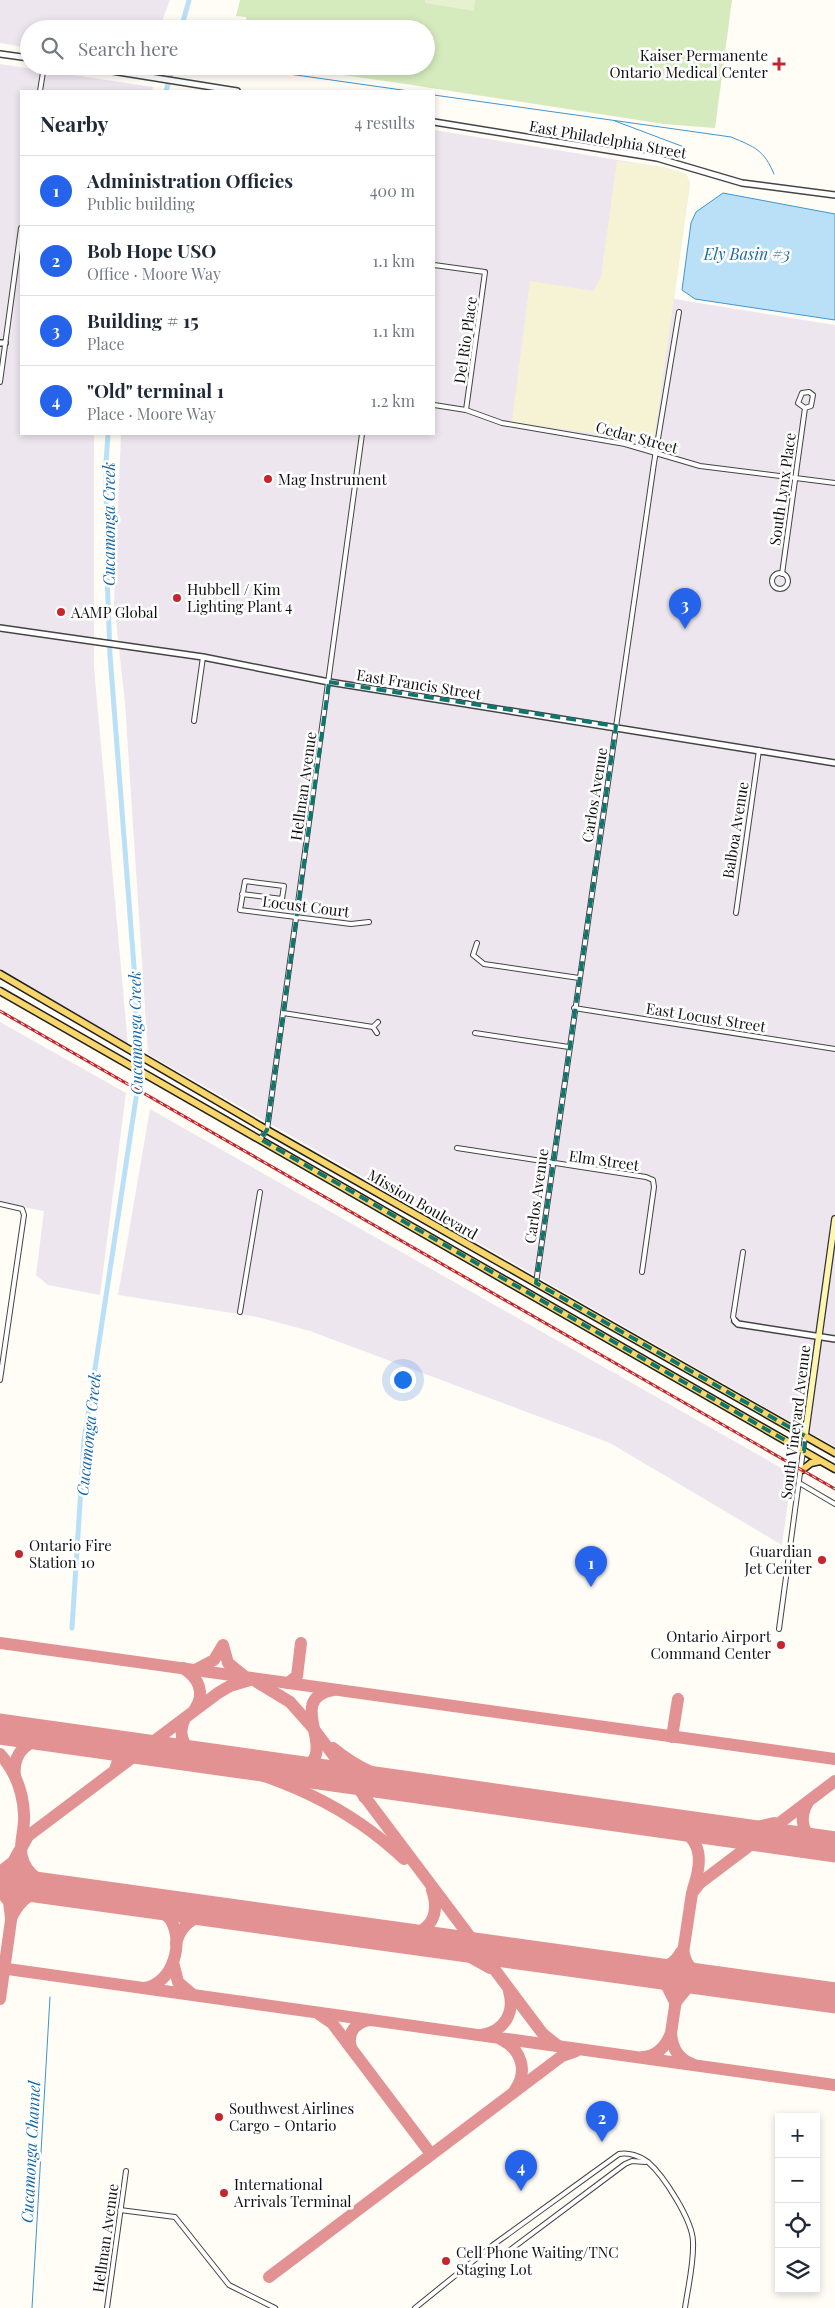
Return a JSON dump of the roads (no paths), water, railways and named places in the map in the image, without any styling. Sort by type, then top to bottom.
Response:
[{"type":"main road","name":"Mission Boulevard","points":[[0,974],[267,1130],[835,1453]]},
{"type":"main road","name":"Mission Boulevard","points":[[0,991],[835,1469]]},
{"type":"main road","name":"South Vineyard Avenue","points":[[805,1436],[835,1219]]},
{"type":"main road","points":[[802,1470],[815,1461],[824,1462]]},
{"type":"street","points":[[0,54],[20,57]]},
{"type":"street","points":[[40,90],[43,75]]},
{"type":"street","points":[[137,75],[231,90]]},
{"type":"street","name":"East Philadelphia Street","points":[[435,122],[657,158],[742,183],[835,195]]},
{"type":"street","points":[[0,382],[3,343],[20,234]]},
{"type":"street","name":"Del Rio Place","points":[[435,265],[485,272],[466,410]]},
{"type":"street","name":"Carlos Avenue","points":[[536,1283],[574,1008],[656,454],[679,312]]},
{"type":"street","name":"South Lynx Place","points":[[809,392],[813,396],[813,403],[810,407],[805,408],[798,403],[799,396],[802,393],[809,392]]},
{"type":"street","name":"Cedar Street","points":[[435,405],[466,410],[502,423],[625,444],[700,466],[835,483]]},
{"type":"street","name":"South Lynx Place","points":[[782,574],[805,408]]},
{"type":"street","name":"Hellman Avenue","points":[[267,1130],[362,435]]},
{"type":"street","name":"South Lynx Place","points":[[782,574],[787,577],[788,583],[785,588],[779,589],[774,586],[772,580],[776,575],[782,574]]},
{"type":"street","name":"East Francis Street","points":[[0,628],[203,657],[329,682],[616,726],[835,763]]},
{"type":"street","points":[[194,721],[203,657]]},
{"type":"street","name":"Balboa Avenue","points":[[736,913],[758,750]]},
{"type":"street","points":[[245,881],[284,886],[282,899],[242,894],[245,881]]},
{"type":"street","name":"Locust Court","points":[[242,894],[240,910],[296,915],[351,924],[369,922]]},
{"type":"street","points":[[477,943],[473,955],[484,964],[579,978]]},
{"type":"street","name":"East Locust Street","points":[[574,1008],[835,1049]]},
{"type":"street","points":[[283,1013],[373,1027],[377,1033]]},
{"type":"street","points":[[373,1027],[378,1022]]},
{"type":"street","points":[[476,1033],[569,1047]]},
{"type":"street","points":[[260,1139],[267,1130]]},
{"type":"street","name":"Elm Street","points":[[457,1148],[646,1177],[653,1180],[654,1188],[642,1272]]},
{"type":"street","points":[[240,1312],[260,1192]]},
{"type":"street","points":[[0,1204],[22,1209],[24,1215],[0,1380]]},
{"type":"street","points":[[742,1252],[733,1317],[738,1324],[835,1339]]},
{"type":"street","name":"South Vineyard Avenue","points":[[779,1629],[802,1470],[805,1436]]},
{"type":"street","points":[[800,1484],[835,1504]]},
{"type":"street","points":[[414,2308],[619,2154],[626,2153],[648,2162],[679,2204],[690,2224],[693,2242],[685,2308]]},
{"type":"street","points":[[480,2257],[506,2253],[625,2164],[632,2161],[648,2162]]},
{"type":"street","name":"Hellman Avenue","points":[[107,2308],[126,2171]]},
{"type":"street","points":[[120,2210],[175,2217],[229,2285],[275,2308]]},
{"type":"water","name":"Ely Basin #3","points":[[723,193],[835,214],[835,320],[695,299],[682,290],[691,223],[696,212]]},
{"type":"waterway","name":"Cucamonga Creek","points":[[183,20],[189,0]]},
{"type":"waterway","name":"Cucamonga Creek","points":[[166,90],[170,75]]},
{"type":"waterway","points":[[296,75],[402,90]]},
{"type":"waterway","points":[[435,95],[731,137],[758,150],[774,174]]},
{"type":"waterway","points":[[615,121],[684,147]]},
{"type":"waterway","name":"Cucamonga Creek","points":[[72,1628],[84,1441],[138,1085],[135,980],[110,655],[107,574],[106,463],[108,435]]},
{"type":"waterway","name":"Cucamonga Channel","points":[[32,2308],[50,1997]]},
{"type":"railway","points":[[0,1011],[835,1489]]},
{"type":"place","name":"Kaiser Permanente Ontario Medical Center","points":[[779,64]]},
{"type":"place","name":"Mag Instrument","points":[[268,479]]},
{"type":"place","name":"Hubbell / Kim Lighting Plant 4","points":[[177,598]]},
{"type":"place","name":"AAMP Global","points":[[61,612]]},
{"type":"place","name":"Building # 15","points":[[685,629]]},
{"type":"place","name":"Ontario Fire Station 10","points":[[19,1554]]},
{"type":"place","name":"Guardian Jet Center","points":[[822,1560]]},
{"type":"place","name":"Administration Officies","points":[[591,1587]]},
{"type":"place","name":"Ontario Airport Command Center","points":[[781,1645]]},
{"type":"place","name":"Southwest Airlines Cargo - Ontario","points":[[219,2117]]},
{"type":"place","name":"Bob Hope USO","points":[[602,2142]]},
{"type":"place","name":"\"Old\" terminal 1","points":[[521,2191]]},
{"type":"place","name":"International Arrivals Terminal","points":[[224,2193]]},
{"type":"place","name":"Cell Phone Waiting/TNC Staging Lot","points":[[446,2261]]}]
